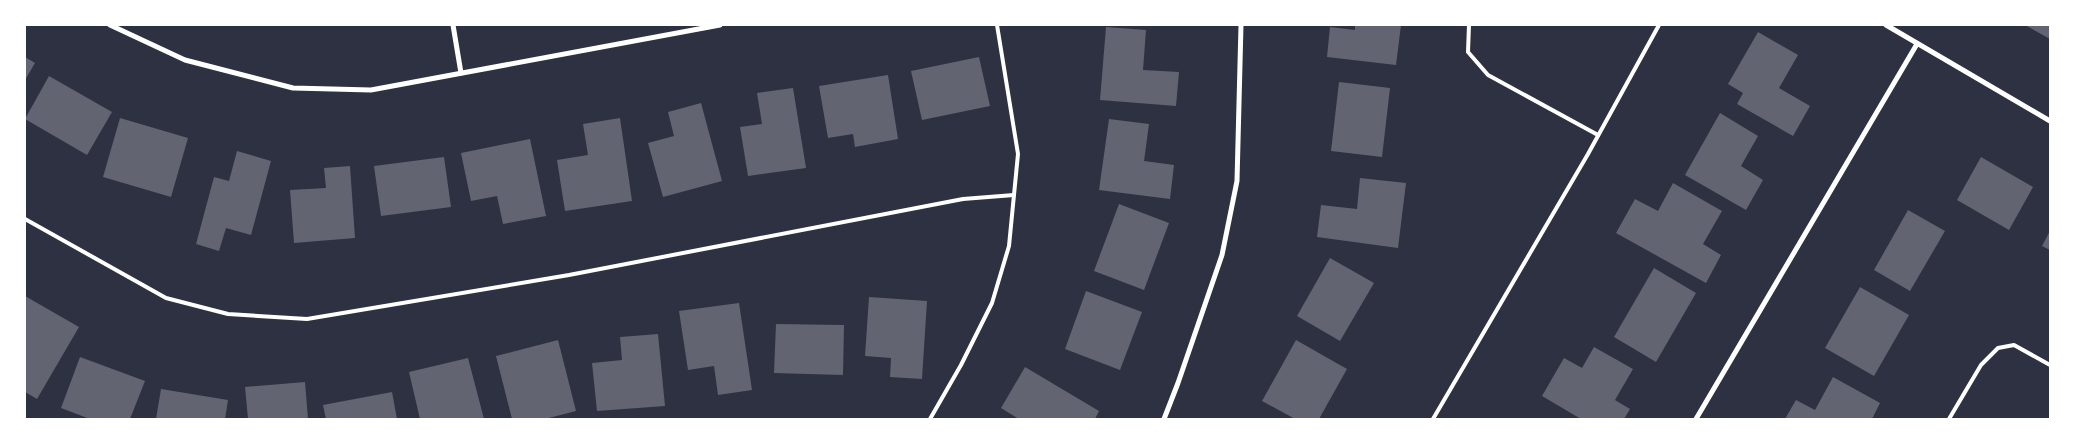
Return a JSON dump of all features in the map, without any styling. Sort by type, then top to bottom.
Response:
[{"type":"street","points":[[110,25],[185,60],[293,88],[371,90],[720,25]]},
{"type":"street","points":[[453,25],[461,73]]},
{"type":"street","points":[[1164,419],[1222,254],[1238,181],[1241,25]]},
{"type":"street","points":[[1886,25],[2050,121]]},
{"type":"street","points":[[1696,419],[1917,44]]},
{"type":"lane","points":[[930,419],[961,365],[992,302],[1009,246],[1018,154],[997,25]]},
{"type":"lane","points":[[1469,25],[1468,52],[1488,75],[1598,135]]},
{"type":"lane","points":[[1434,419],[1598,135],[1659,25]]},
{"type":"lane","points":[[25,219],[166,298],[228,314],[307,319],[569,275],[963,199],[1014,195]]},
{"type":"lane","points":[[1949,419],[1981,364],[1998,348],[2014,345],[2050,365]]},
{"type":"building","points":[[1355,25],[1401,25],[1396,65],[1327,57],[1330,27],[1355,30]]},
{"type":"building","points":[[2025,25],[2050,25],[2050,39]]},
{"type":"building","points":[[1106,27],[1146,30],[1143,70],[1179,72],[1176,106],[1100,100]]},
{"type":"building","points":[[1758,32],[1798,55],[1779,88],[1810,106],[1793,136],[1737,104],[1743,93],[1728,84]]},
{"type":"building","points":[[25,57],[35,63],[25,80]]},
{"type":"building","points":[[979,57],[990,106],[922,120],[911,71]]},
{"type":"building","points":[[888,75],[898,139],[855,147],[853,134],[828,138],[819,86]]},
{"type":"building","points":[[49,76],[112,112],[87,155],[25,119]]},
{"type":"building","points":[[1339,82],[1390,88],[1382,157],[1331,151]]},
{"type":"building","points":[[793,88],[806,168],[748,176],[740,127],[762,124],[757,93]]},
{"type":"building","points":[[701,103],[722,181],[663,197],[648,143],[674,136],[668,112]]},
{"type":"building","points":[[1720,113],[1758,136],[1741,166],[1763,180],[1746,210],[1685,175]]},
{"type":"building","points":[[120,118],[188,138],[171,197],[103,177]]},
{"type":"building","points":[[620,118],[632,201],[565,211],[557,160],[588,155],[583,124]]},
{"type":"building","points":[[1109,119],[1149,124],[1144,161],[1174,165],[1170,199],[1099,190]]},
{"type":"building","points":[[530,139],[546,216],[503,224],[497,196],[471,201],[461,153]]},
{"type":"building","points":[[237,151],[271,161],[251,235],[226,228],[219,251],[196,244],[214,177],[229,181]]},
{"type":"building","points":[[444,157],[451,207],[381,216],[374,166]]},
{"type":"building","points":[[1981,157],[2033,187],[2009,230],[1957,200]]},
{"type":"building","points":[[350,166],[355,238],[294,243],[290,190],[326,188],[324,168]]},
{"type":"building","points":[[1360,178],[1406,183],[1398,248],[1317,237],[1321,205],[1357,209]]},
{"type":"building","points":[[1673,183],[1722,211],[1703,244],[1721,255],[1706,283],[1616,233],[1635,199],[1658,211]]},
{"type":"building","points":[[1119,204],[1169,223],[1144,290],[1094,271]]},
{"type":"building","points":[[1908,210],[1945,231],[1910,291],[1874,270]]},
{"type":"building","points":[[2050,231],[2050,250],[2042,246]]},
{"type":"building","points":[[1330,258],[1374,283],[1340,341],[1297,316]]},
{"type":"building","points":[[1654,268],[1696,293],[1656,362],[1614,337]]},
{"type":"building","points":[[1860,287],[1909,315],[1874,376],[1825,348]]},
{"type":"building","points":[[1086,291],[1142,312],[1120,370],[1065,349]]},
{"type":"building","points":[[25,296],[79,327],[37,399],[25,392]]},
{"type":"building","points":[[869,297],[927,301],[922,379],[890,377],[891,358],[865,356]]},
{"type":"building","points":[[739,303],[752,390],[718,395],[714,366],[688,370],[679,311]]},
{"type":"building","points":[[776,324],[844,325],[843,375],[774,373]]},
{"type":"building","points":[[658,334],[665,406],[597,411],[592,363],[622,360],[620,337]]},
{"type":"building","points":[[558,340],[576,411],[545,419],[512,419],[496,356]]},
{"type":"building","points":[[1296,340],[1347,369],[1319,419],[1295,419],[1262,401]]},
{"type":"building","points":[[1594,347],[1633,369],[1615,400],[1630,409],[1624,419],[1581,419],[1542,396],[1564,358],[1582,368]]},
{"type":"building","points":[[80,357],[145,381],[130,419],[90,419],[61,408]]},
{"type":"building","points":[[468,358],[484,419],[420,419],[409,372]]},
{"type":"building","points":[[1025,367],[1099,411],[1095,419],[1019,419],[1001,408]]},
{"type":"building","points":[[1833,377],[1880,403],[1872,419],[1785,419],[1796,400],[1815,410]]},
{"type":"building","points":[[305,382],[308,419],[248,419],[245,387]]},
{"type":"building","points":[[161,389],[228,400],[225,419],[156,419]]},
{"type":"building","points":[[392,392],[397,419],[326,419],[323,405]]}]
